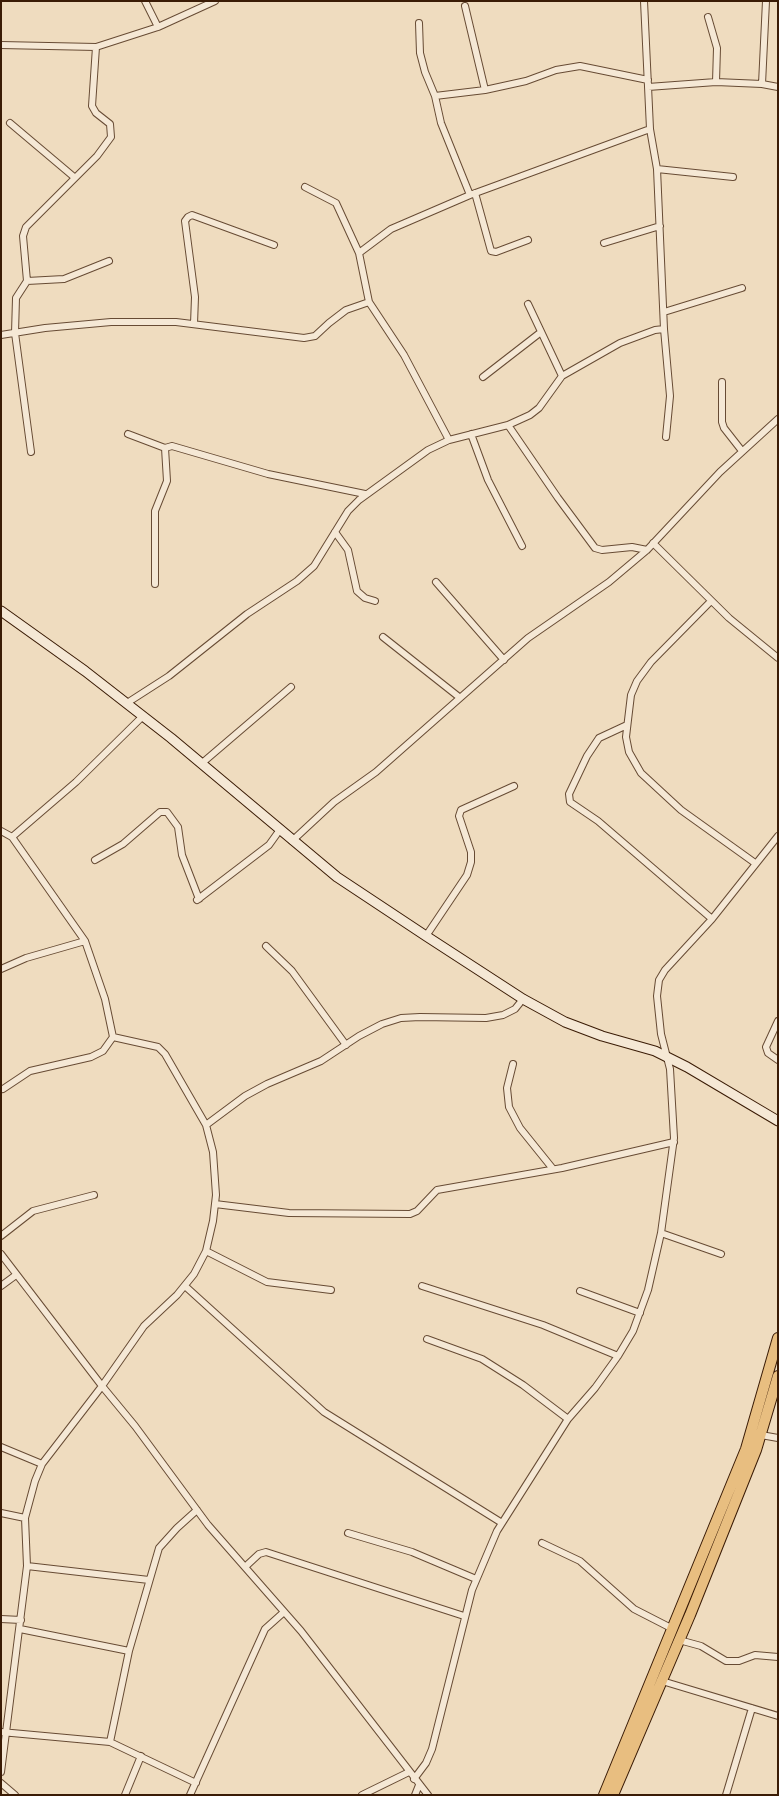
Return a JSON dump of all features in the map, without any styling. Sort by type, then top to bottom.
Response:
[{"type":"main road","points":[[612,1795],[673,1629],[746,1449],[778,1338]]},
{"type":"main road","points":[[604,1795],[662,1681],[761,1435],[778,1376]]},
{"type":"street","points":[[145,1],[158,27]]},
{"type":"street","points":[[1,45],[96,47],[158,27],[215,1]]},
{"type":"street","points":[[644,1],[650,129],[657,169],[664,329],[670,396],[666,437]]},
{"type":"street","points":[[762,84],[766,1]]},
{"type":"street","points":[[465,6],[485,90]]},
{"type":"street","points":[[708,17],[717,48],[716,82]]},
{"type":"street","points":[[419,23],[420,53],[442,123],[472,194],[491,251],[496,252],[528,240]]},
{"type":"street","points":[[31,452],[15,333],[16,298],[27,281],[23,236],[26,227],[101,152],[112,137],[110,124],[96,113],[92,106],[96,47]]},
{"type":"street","points":[[435,96],[485,90],[526,81],[556,70],[580,66],[648,84],[716,82],[762,84],[778,87]]},
{"type":"street","points":[[10,123],[74,177]]},
{"type":"street","points":[[359,253],[391,229],[472,194],[650,129]]},
{"type":"street","points":[[657,169],[733,177]]},
{"type":"street","points":[[306,187],[336,203],[359,253],[369,302],[404,355],[449,440]]},
{"type":"street","points":[[194,324],[195,297],[185,221],[188,217],[192,216],[274,245]]},
{"type":"street","points":[[604,243],[660,226]]},
{"type":"street","points":[[27,281],[64,279],[109,261]]},
{"type":"street","points":[[664,312],[742,288]]},
{"type":"street","points":[[1,336],[45,328],[111,322],[194,324],[304,338],[315,336],[329,322],[346,310],[369,302]]},
{"type":"street","points":[[528,304],[562,376]]},
{"type":"street","points":[[127,704],[169,676],[247,614],[297,581],[314,566],[348,511],[365,494],[428,450],[449,440],[508,425],[530,415],[539,408],[562,376],[620,343],[655,330],[664,329]]},
{"type":"street","points":[[483,376],[542,332]]},
{"type":"street","points":[[722,382],[722,422],[724,428],[742,451]]},
{"type":"street","points":[[292,841],[334,802],[376,772],[528,638],[609,582],[647,550],[742,451],[778,419]]},
{"type":"street","points":[[508,425],[558,498],[596,548],[602,550],[632,547],[647,550]]},
{"type":"street","points":[[128,434],[165,448],[172,446],[268,474],[365,494]]},
{"type":"street","points":[[471,434],[488,480],[522,546]]},
{"type":"street","points":[[155,584],[155,511],[166,481],[165,448]]},
{"type":"street","points":[[335,532],[348,550],[357,591],[366,598],[375,601]]},
{"type":"street","points":[[653,543],[711,601],[778,658]]},
{"type":"street","points":[[436,582],[504,660]]},
{"type":"street","points":[[711,601],[645,669],[631,695],[627,725],[629,752],[641,773],[682,810],[755,862]]},
{"type":"street","points":[[1,611],[85,671],[143,716],[336,877],[523,999],[565,1022],[665,1056],[778,1121]]},
{"type":"street","points":[[383,637],[459,697]]},
{"type":"street","points":[[201,764],[290,687]]},
{"type":"street","points":[[12,837],[76,782],[143,716]]},
{"type":"street","points":[[627,725],[600,738],[587,756],[569,794],[570,802],[598,821],[712,919]]},
{"type":"street","points":[[426,936],[467,875],[471,862],[471,852],[459,816],[461,810],[514,786]]},
{"type":"street","points":[[95,860],[123,844],[160,812],[167,812],[178,827],[182,855],[198,900],[268,845],[279,831]]},
{"type":"street","points":[[1,831],[12,837],[84,941],[105,999],[113,1036],[102,1051],[91,1057],[30,1071],[3,1089]]},
{"type":"street","points":[[415,1795],[417,1782],[435,1741],[464,1616],[476,1579],[502,1523],[568,1419],[595,1388],[633,1331],[648,1290],[661,1233],[674,1142],[670,1069],[665,1056],[657,996],[659,980],[665,970],[712,919],[755,862],[777,839]]},
{"type":"street","points":[[1,969],[18,961],[84,941]]},
{"type":"street","points":[[266,946],[292,972],[346,1045]]},
{"type":"street","points":[[206,1126],[246,1096],[275,1080],[321,1062],[382,1024],[401,1018],[486,1018],[509,1012],[523,999]]},
{"type":"street","points":[[778,1022],[766,1047],[768,1053],[778,1060]]},
{"type":"street","points":[[1,1772],[4,1733],[20,1629],[27,1566],[25,1518],[42,1464],[102,1386],[144,1326],[185,1286],[194,1274],[206,1251],[215,1204],[213,1152],[206,1126],[166,1054],[148,1044],[113,1036]]},
{"type":"street","points":[[514,1064],[507,1088],[509,1107],[520,1128],[553,1169]]},
{"type":"street","points":[[215,1204],[289,1213],[410,1214],[417,1211],[437,1190],[553,1169],[674,1142]]},
{"type":"street","points":[[1,1236],[33,1211],[94,1195]]},
{"type":"street","points":[[661,1233],[721,1254]]},
{"type":"street","points":[[206,1251],[267,1282],[331,1290]]},
{"type":"street","points":[[1,1254],[135,1426],[197,1510],[284,1612],[428,1795]]},
{"type":"street","points":[[1,1286],[16,1275]]},
{"type":"street","points":[[185,1286],[324,1412],[502,1523]]},
{"type":"street","points":[[422,1286],[543,1325],[618,1356]]},
{"type":"street","points":[[580,1291],[640,1313]]},
{"type":"street","points":[[427,1339],[482,1359],[523,1385],[568,1419]]},
{"type":"street","points":[[761,1435],[778,1438]]},
{"type":"street","points":[[1,1447],[42,1464]]},
{"type":"street","points":[[110,1742],[129,1650],[159,1548],[197,1510]]},
{"type":"street","points":[[1,1513],[25,1518]]},
{"type":"street","points":[[348,1533],[412,1552],[476,1579]]},
{"type":"street","points":[[542,1543],[580,1561],[634,1609],[673,1629]]},
{"type":"street","points":[[245,1567],[259,1554],[266,1552],[464,1616]]},
{"type":"street","points":[[27,1566],[149,1580]]},
{"type":"street","points":[[190,1795],[265,1628],[284,1612]]},
{"type":"street","points":[[1,1619],[21,1620]]},
{"type":"street","points":[[20,1629],[129,1650]]},
{"type":"street","points":[[679,1640],[701,1646],[726,1661],[739,1661],[755,1655],[778,1657]]},
{"type":"street","points":[[662,1681],[778,1716]]},
{"type":"street","points":[[726,1795],[752,1708]]},
{"type":"street","points":[[4,1733],[110,1742],[196,1784]]},
{"type":"street","points":[[125,1795],[141,1756]]},
{"type":"street","points":[[362,1795],[409,1772]]},
{"type":"street","points":[[1,1783],[15,1795]]}]
